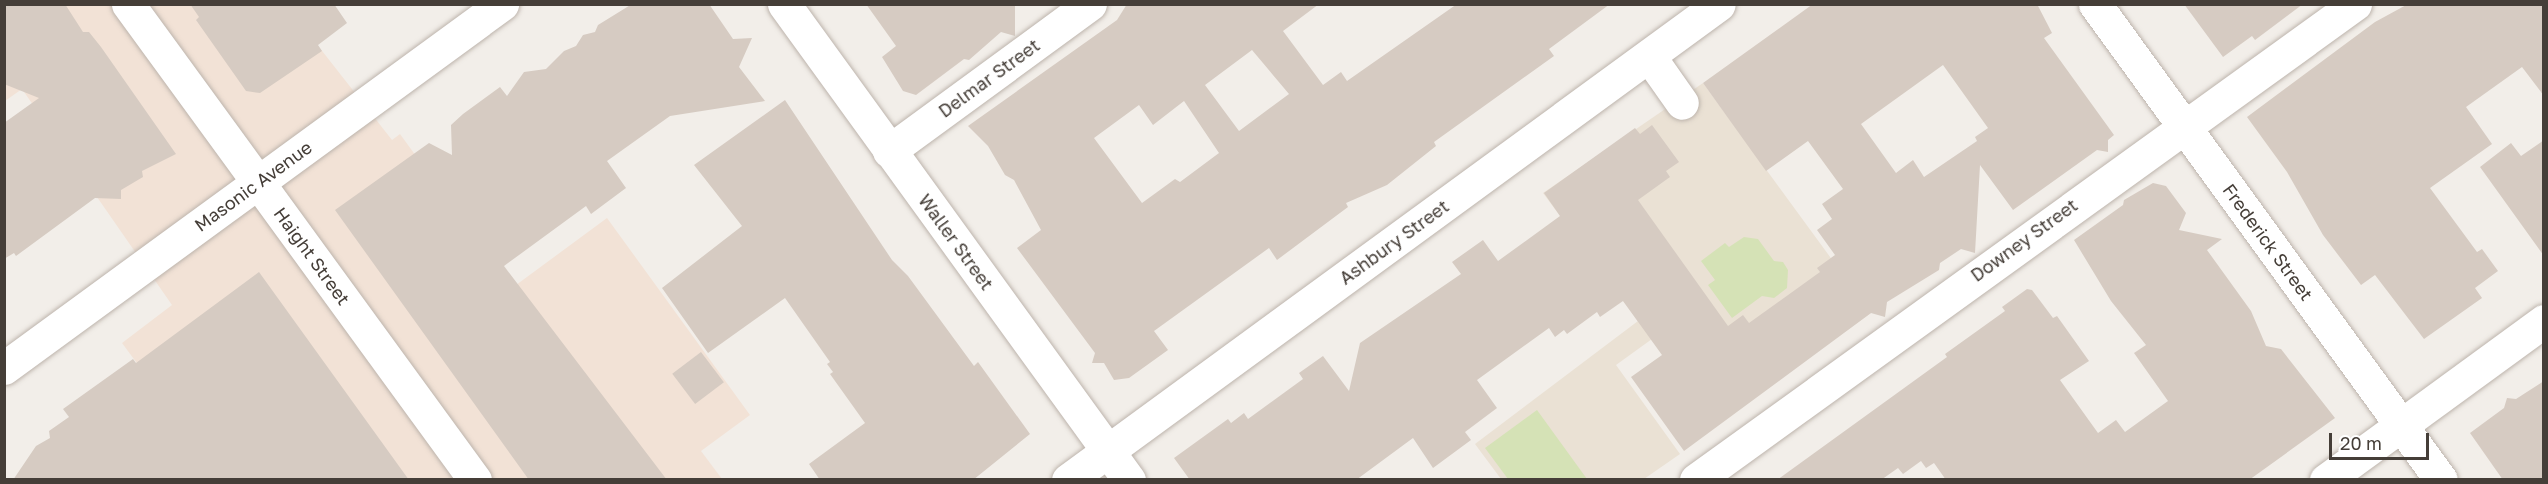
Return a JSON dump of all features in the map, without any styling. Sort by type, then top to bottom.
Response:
[{"type":"street","name":"Haight Street","points":[[128,4],[475,480]]},
{"type":"street","name":"Masonic Avenue","points":[[4,368],[502,4]]},
{"type":"street","name":"Waller Street","points":[[784,4],[1129,480]]},
{"type":"street","name":"Delmar Street","points":[[889,151],[1090,4]]},
{"type":"street","name":"Ashbury Street","points":[[1068,480],[1719,4]]},
{"type":"street","name":"Frederick Street","points":[[2095,4],[2441,480]]},
{"type":"street","name":"Downey Street","points":[[1696,480],[2355,4]]},
{"type":"street","points":[[1649,56],[1682,103]]},
{"type":"street","points":[[2326,480],[2544,321]]},
{"type":"shaded area","points":[[5,5],[286,5],[392,140],[400,134],[512,288],[607,218],[750,415],[701,451],[722,479],[223,479],[122,343],[172,305],[22,89],[5,101]]},
{"type":"shaded area","points":[[1703,83],[1871,313],[1714,425],[1652,339],[1616,365],[1680,454],[1644,479],[1501,479],[1475,444],[1638,321],[1543,193]]},
{"type":"green space","points":[[1744,237],[1758,239],[1774,261],[1783,262],[1788,270],[1787,288],[1774,298],[1762,296],[1732,318],[1708,285],[1715,280],[1701,261],[1725,243],[1729,247]]},
{"type":"green space","points":[[1537,410],[1587,479],[1508,479],[1485,448]]},
{"type":"building","points":[[4,4],[65,4],[83,32],[89,32],[101,47],[176,154],[142,171],[143,177],[121,190],[121,199],[95,198],[16,256],[14,253],[4,259],[4,123],[39,98],[4,84]]},
{"type":"building","points":[[190,4],[334,4],[347,23],[318,45],[322,51],[260,93],[246,91],[196,20],[199,17]]},
{"type":"building","points":[[632,4],[709,4],[733,39],[752,38],[739,67],[765,101],[670,116],[607,161],[626,188],[591,214],[586,206],[504,266],[667,480],[529,480],[335,210],[429,143],[452,155],[451,125],[463,114],[500,87],[507,96],[524,72],[546,69],[564,51],[576,46],[583,35],[595,32],[598,25]]},
{"type":"building","points":[[866,4],[1015,4],[1015,36],[1001,32],[969,60],[964,59],[916,95],[903,91],[882,57],[896,46]]},
{"type":"building","points":[[1127,4],[1319,4],[1283,31],[1323,85],[1341,72],[1347,81],[1457,4],[1610,4],[1549,49],[1554,56],[1434,142],[1436,146],[1387,185],[1346,203],[1348,207],[1277,260],[1269,248],[1154,331],[1168,350],[1129,378],[1114,380],[1104,363],[1092,363],[1095,353],[1017,248],[1041,230],[1014,180],[1005,175],[988,146],[968,126],[1117,20]],"holes":[[[1252,50],[1289,94],[1239,131],[1205,85]],[[1184,101],[1219,153],[1180,182],[1175,179],[1142,203],[1094,138],[1139,105],[1153,125]]]},
{"type":"building","points":[[1813,4],[2037,4],[2052,33],[2044,38],[2114,135],[2108,140],[2108,152],[2097,150],[2013,210],[1980,165],[1975,253],[1961,249],[1940,263],[1939,270],[1887,302],[1885,317],[1871,313],[1684,451],[1631,377],[1662,355],[1623,301],[1600,317],[1597,312],[1567,334],[1564,330],[1555,337],[1549,328],[1477,380],[1497,408],[1465,432],[1471,440],[1433,468],[1413,438],[1356,480],[1190,480],[1174,458],[1228,419],[1231,423],[1244,413],[1248,419],[1303,379],[1299,373],[1323,356],[1349,391],[1360,343],[1461,274],[1452,262],[1483,240],[1498,261],[1560,216],[1544,193],[1635,128],[1640,134],[1652,125],[1679,162],[1666,171],[1670,177],[1638,200],[1728,326],[1743,315],[1749,323],[1820,272],[1817,268],[1835,255],[1817,230],[1832,219],[1822,204],[1843,189],[1808,141],[1766,171],[1703,83]],"holes":[[[1943,65],[1988,128],[1975,137],[1977,141],[1924,177],[1913,160],[1896,173],[1861,124]]]},
{"type":"building","points":[[2184,4],[2303,4],[2255,40],[2252,36],[2223,57]]},
{"type":"building","points":[[2408,4],[2544,4],[2544,96],[2522,67],[2466,107],[2492,144],[2430,188],[2477,252],[2482,249],[2498,271],[2475,288],[2482,298],[2424,339],[2375,275],[2361,285],[2323,235],[2287,172],[2247,117],[2375,22]]},
{"type":"building","points":[[785,100],[892,260],[908,276],[974,366],[978,362],[1030,434],[973,480],[820,480],[809,464],[865,423],[830,374],[833,372],[827,364],[830,362],[785,298],[708,353],[662,288],[742,226],[694,165]]},
{"type":"building","points":[[2544,140],[2544,256],[2480,167],[2511,143],[2521,156]]},
{"type":"building","points":[[2153,183],[2166,186],[2186,213],[2179,230],[2222,239],[2207,250],[2251,311],[2266,346],[2281,349],[2335,418],[2249,480],[1946,480],[1934,463],[1926,468],[1921,461],[1903,474],[1898,468],[1881,480],[1777,480],[1947,357],[1945,354],[2005,311],[2002,307],[2027,289],[2032,290],[2053,318],[2057,316],[2089,361],[2060,380],[2098,433],[2116,420],[2125,432],[2168,401],[2134,353],[2146,345],[2111,301],[2074,240],[2123,205],[2124,200]]},
{"type":"building","points":[[259,272],[409,480],[13,480],[36,446],[50,438],[49,431],[69,417],[63,409],[133,359],[136,363]]},
{"type":"building","points":[[701,352],[724,382],[695,404],[672,374]]},
{"type":"building","points":[[2544,381],[2544,480],[2503,480],[2470,433],[2504,408],[2507,398],[2516,399]]}]
